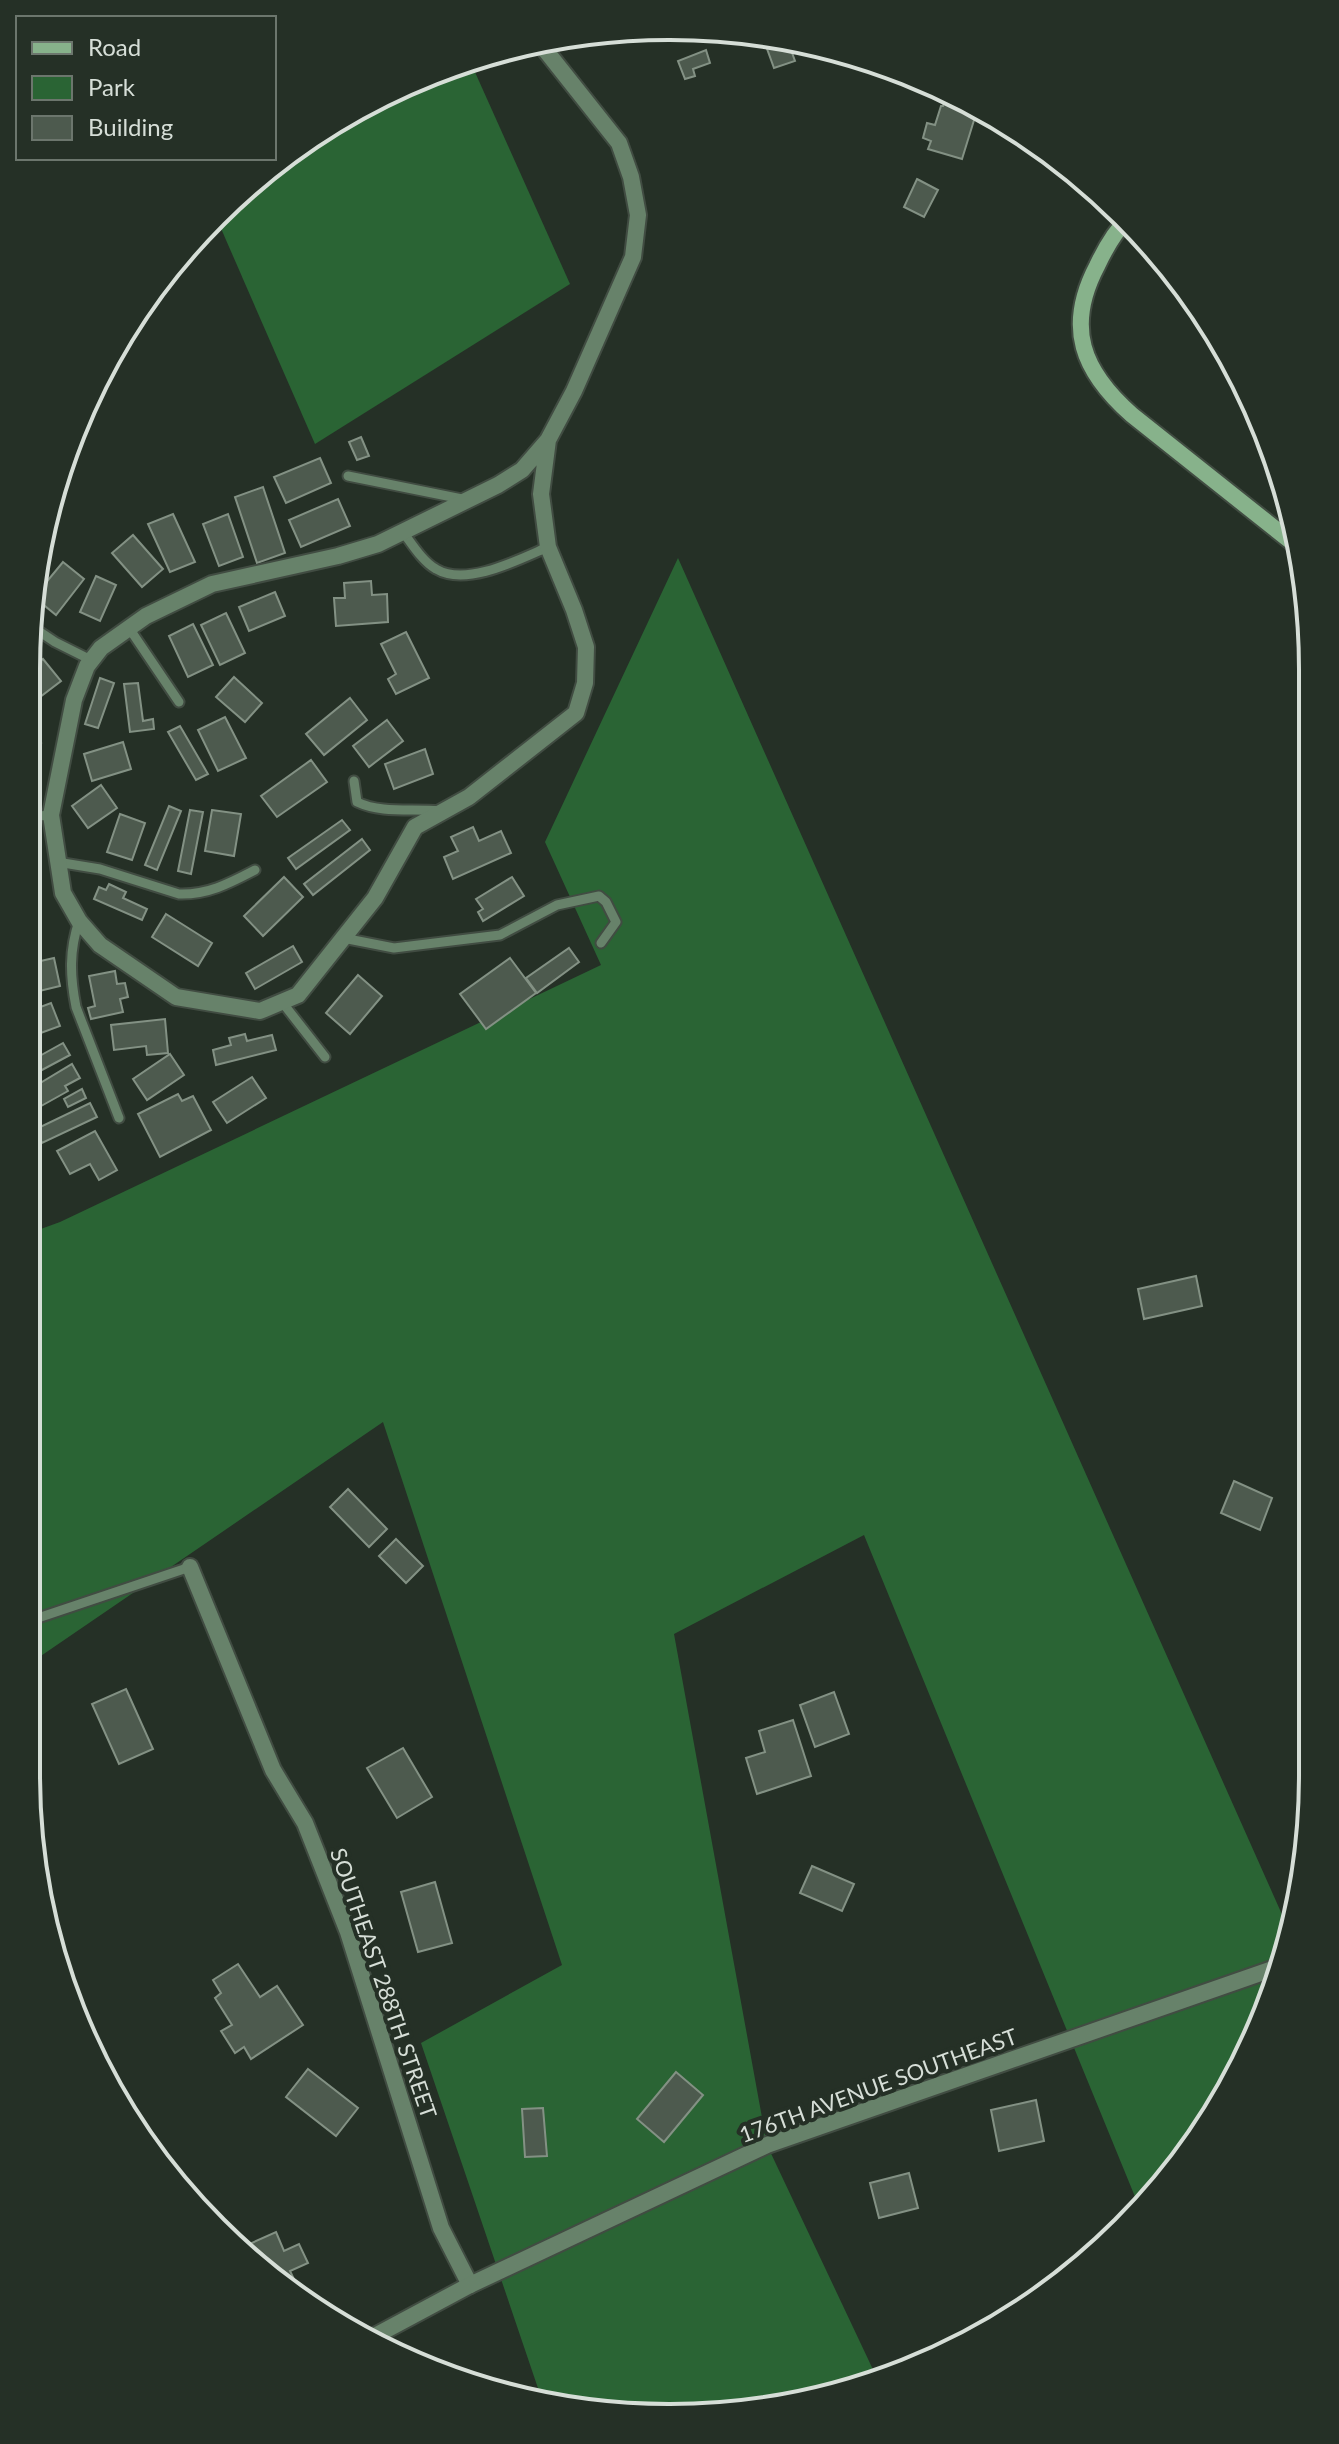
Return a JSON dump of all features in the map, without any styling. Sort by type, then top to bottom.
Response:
[{"type":"street","points":[[547,52],[619,143],[631,177],[638,215],[633,257],[574,391],[548,440],[522,470],[468,500],[378,544],[212,584],[146,616],[101,648],[91,660],[74,700],[51,815],[63,893],[79,921],[100,945],[176,997],[260,1011],[298,995],[375,898],[415,827],[469,797],[576,713],[585,683],[586,647],[548,547],[541,494],[548,440]]},
{"type":"street","points":[[1120,229],[1106,246],[1085,287],[1080,308],[1084,344],[1096,377],[1114,400],[1285,536]]},
{"type":"street","name":"SOUTHEAST 288TH STREET","points":[[190,1567],[273,1770],[305,1823],[343,1920],[441,2228],[470,2285]]},
{"type":"street","name":"176TH AVENUE SOUTHEAST","points":[[380,2333],[470,2285],[767,2145],[1268,1971]]},
{"type":"lane","points":[[348,476],[468,500]]},
{"type":"lane","points":[[403,532],[433,568],[450,576],[478,573],[548,547]]},
{"type":"lane","points":[[129,628],[179,702]]},
{"type":"lane","points":[[41,633],[91,660]]},
{"type":"lane","points":[[354,781],[357,802],[366,806],[444,811]]},
{"type":"lane","points":[[40,816],[51,815]]},
{"type":"lane","points":[[57,862],[100,869],[191,895],[213,891],[255,870]]},
{"type":"lane","points":[[343,938],[394,948],[500,935],[557,905],[599,896],[613,913],[616,922],[601,943]]},
{"type":"lane","points":[[79,921],[70,957],[72,990],[119,1118]]},
{"type":"lane","points":[[282,1002],[325,1057]]},
{"type":"lane","points":[[40,1617],[190,1567]]},
{"type":"green space","points":[[474,71],[570,284],[315,444],[221,228],[286,170],[355,124],[429,88]]},
{"type":"green space","points":[[678,558],[1283,1916],[1266,1977],[1234,2053],[1193,2124],[1136,2198],[864,1535],[674,1634],[767,2145],[873,2370],[832,2383],[752,2399],[711,2403],[628,2403],[539,2390],[421,2043],[562,1965],[383,1422],[40,1657],[40,1229],[601,965],[545,842]]},
{"type":"building","points":[[767,48],[792,52],[795,61],[774,68]]},
{"type":"building","points":[[706,50],[710,63],[693,69],[695,76],[685,79],[678,61]]},
{"type":"building","points":[[944,103],[974,119],[962,159],[928,149],[931,141],[923,138],[927,123],[935,125]]},
{"type":"building","points":[[917,179],[938,190],[924,217],[904,207]]},
{"type":"building","points":[[361,437],[369,456],[357,460],[349,442]]},
{"type":"building","points":[[320,458],[331,483],[286,503],[274,477]]},
{"type":"building","points":[[263,487],[285,553],[257,563],[235,497]]},
{"type":"building","points":[[338,499],[350,526],[301,547],[289,520]]},
{"type":"building","points":[[173,514],[195,562],[170,572],[148,524]]},
{"type":"building","points":[[228,514],[243,557],[219,566],[203,524]]},
{"type":"building","points":[[133,535],[163,569],[142,587],[112,553]]},
{"type":"building","points":[[63,562],[84,579],[56,615],[43,605],[46,583]]},
{"type":"building","points":[[96,576],[116,585],[100,621],[80,612]]},
{"type":"building","points":[[371,581],[372,595],[387,594],[388,622],[336,626],[334,598],[345,598],[344,583]]},
{"type":"building","points":[[275,592],[285,616],[249,631],[239,607]]},
{"type":"building","points":[[226,613],[245,653],[220,665],[201,625]]},
{"type":"building","points":[[193,624],[213,665],[188,677],[169,636]]},
{"type":"building","points":[[406,632],[429,678],[396,694],[388,679],[396,674],[381,644]]},
{"type":"building","points":[[43,659],[61,681],[40,697],[40,670]]},
{"type":"building","points":[[234,677],[262,703],[245,722],[216,697]]},
{"type":"building","points":[[100,678],[114,683],[98,728],[85,724]]},
{"type":"building","points":[[138,683],[143,721],[153,719],[154,729],[130,732],[124,684]]},
{"type":"building","points":[[350,698],[367,720],[324,755],[306,734]]},
{"type":"building","points":[[225,717],[246,758],[218,771],[198,730]]},
{"type":"building","points":[[387,720],[403,741],[369,767],[353,746]]},
{"type":"building","points":[[180,726],[208,774],[196,780],[168,732]]},
{"type":"building","points":[[123,742],[131,769],[92,781],[84,754]]},
{"type":"building","points":[[425,749],[433,774],[394,789],[385,764]]},
{"type":"building","points":[[311,760],[327,782],[277,817],[261,796]]},
{"type":"building","points":[[101,785],[117,808],[88,828],[72,806]]},
{"type":"building","points":[[169,806],[181,811],[157,870],[145,865]]},
{"type":"building","points":[[190,810],[203,812],[191,874],[178,871]]},
{"type":"building","points":[[212,810],[241,814],[234,856],[205,851]]},
{"type":"building","points":[[120,814],[145,823],[132,860],[107,852]]},
{"type":"building","points":[[342,820],[350,830],[296,869],[288,858]]},
{"type":"building","points":[[473,827],[479,841],[501,831],[511,853],[453,879],[444,857],[458,851],[451,837]]},
{"type":"building","points":[[362,839],[370,850],[313,895],[304,884]]},
{"type":"building","points":[[284,877],[303,897],[263,936],[244,916]]},
{"type":"building","points":[[512,877],[524,896],[483,921],[478,912],[483,909],[476,899]]},
{"type":"building","points":[[109,884],[126,892],[123,898],[147,909],[142,920],[94,899],[99,887],[106,890]]},
{"type":"building","points":[[166,914],[212,943],[198,966],[152,937]]},
{"type":"building","points":[[293,946],[302,962],[255,989],[246,973]]},
{"type":"building","points":[[569,948],[579,962],[537,993],[526,978]]},
{"type":"building","points":[[54,958],[60,986],[40,991],[40,961]]},
{"type":"building","points":[[510,958],[536,993],[486,1029],[460,994]]},
{"type":"building","points":[[115,971],[117,984],[125,983],[128,997],[120,999],[123,1012],[91,1019],[88,1008],[95,1006],[89,976]]},
{"type":"building","points":[[358,975],[382,996],[350,1034],[326,1013]]},
{"type":"building","points":[[51,1003],[60,1026],[40,1033],[40,1007]]},
{"type":"building","points":[[165,1019],[168,1053],[147,1055],[146,1046],[114,1050],[111,1025]]},
{"type":"building","points":[[245,1034],[247,1041],[272,1035],[276,1050],[216,1065],[213,1050],[231,1045],[229,1038]]},
{"type":"building","points":[[63,1043],[70,1055],[40,1071],[40,1056]]},
{"type":"building","points":[[170,1054],[184,1075],[147,1100],[133,1079]]},
{"type":"building","points":[[72,1064],[80,1078],[65,1086],[68,1091],[40,1107],[40,1083]]},
{"type":"building","points":[[252,1077],[266,1098],[227,1123],[213,1102]]},
{"type":"building","points":[[82,1089],[86,1098],[68,1107],[64,1099]]},
{"type":"building","points":[[178,1094],[182,1101],[193,1096],[211,1130],[160,1157],[138,1114]]},
{"type":"building","points":[[90,1103],[97,1117],[42,1143],[40,1127]]},
{"type":"building","points":[[95,1131],[117,1170],[99,1180],[90,1164],[70,1174],[57,1151]]},
{"type":"building","points":[[1196,1276],[1202,1306],[1144,1319],[1138,1289]]},
{"type":"building","points":[[1234,1481],[1272,1498],[1260,1530],[1221,1513]]},
{"type":"building","points":[[348,1489],[387,1529],[369,1547],[330,1507]]},
{"type":"building","points":[[396,1539],[423,1566],[406,1583],[379,1556]]},
{"type":"building","points":[[126,1689],[153,1749],[119,1764],[92,1704]]},
{"type":"building","points":[[834,1692],[849,1734],[815,1747],[800,1705]]},
{"type":"building","points":[[793,1720],[811,1776],[757,1794],[746,1758],[765,1752],[759,1731]]},
{"type":"building","points":[[403,1748],[432,1797],[397,1818],[367,1768]]},
{"type":"building","points":[[812,1866],[854,1884],[842,1911],[800,1893]]},
{"type":"building","points":[[435,1882],[452,1943],[418,1952],[401,1892]]},
{"type":"building","points":[[238,1964],[260,1997],[277,1986],[303,2025],[251,2059],[244,2047],[235,2053],[221,2031],[232,2025],[215,1998],[221,1993],[213,1980]]},
{"type":"building","points":[[308,2069],[358,2108],[336,2136],[286,2097]]},
{"type":"building","points":[[676,2072],[703,2095],[664,2142],[637,2119]]},
{"type":"building","points":[[1036,2100],[1044,2141],[999,2151],[991,2110]]},
{"type":"building","points":[[543,2108],[547,2156],[525,2157],[522,2109]]},
{"type":"building","points":[[909,2173],[918,2208],[879,2218],[870,2183]]},
{"type":"building","points":[[276,2232],[284,2251],[299,2244],[308,2263],[290,2271],[294,2280],[250,2244]]}]
